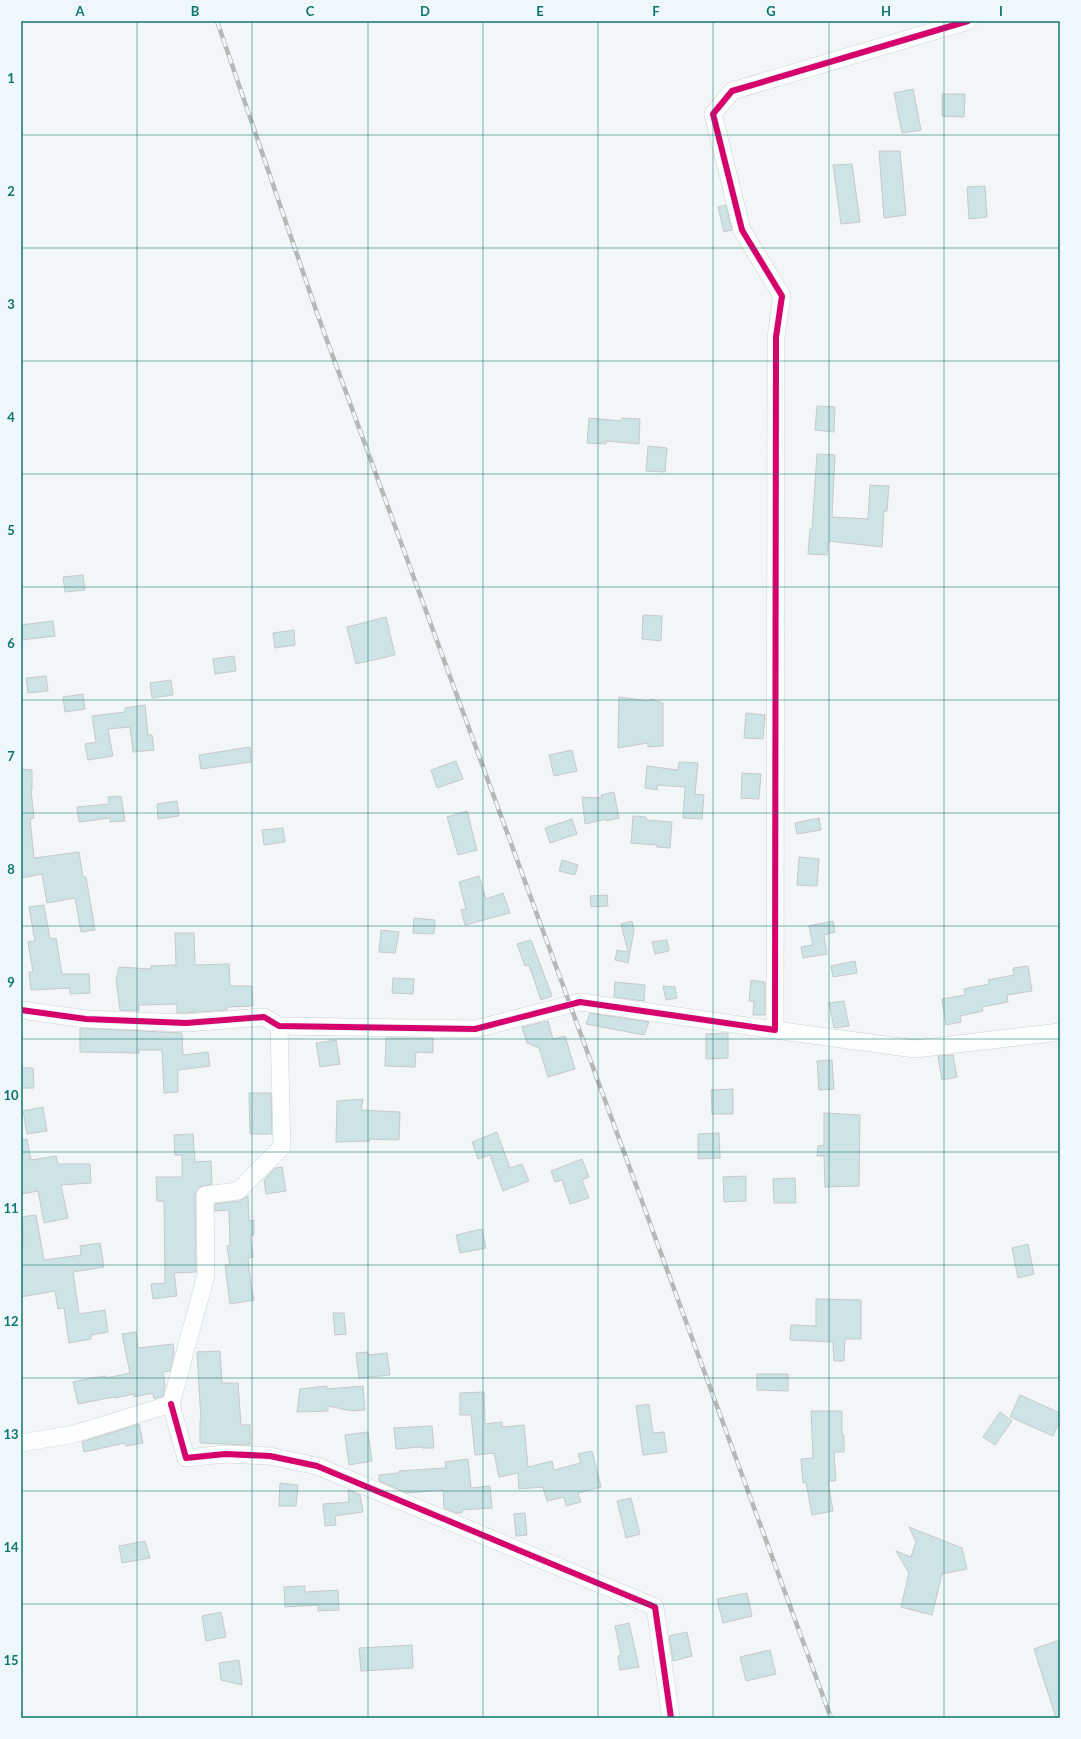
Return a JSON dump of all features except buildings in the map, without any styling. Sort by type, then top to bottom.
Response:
[{"type":"street","points":[[775,1030],[776,337],[782,296],[742,230],[713,114],[732,91],[968,21]]},
{"type":"street","points":[[21,1010],[86,1019],[186,1023],[264,1017],[279,1026],[475,1029],[580,1002],[915,1049],[1060,1032]]},
{"type":"street","points":[[279,1026],[282,1147],[238,1191],[205,1195],[206,1275],[171,1404],[186,1458],[225,1454],[270,1456],[317,1466],[655,1607],[671,1718]]},
{"type":"street","points":[[21,1443],[74,1434],[171,1404]]},
{"type":"railway","points":[[217,21],[317,313],[831,1718]]},
{"type":"cycle path","points":[[21,1010],[86,1019],[186,1023],[264,1017],[279,1026],[475,1029],[580,1002],[775,1030],[776,337],[782,296],[742,230],[713,114],[732,91],[968,21]]},
{"type":"cycle path","points":[[171,1404],[186,1458],[225,1454],[270,1456],[317,1466],[655,1607],[671,1718]]}]
